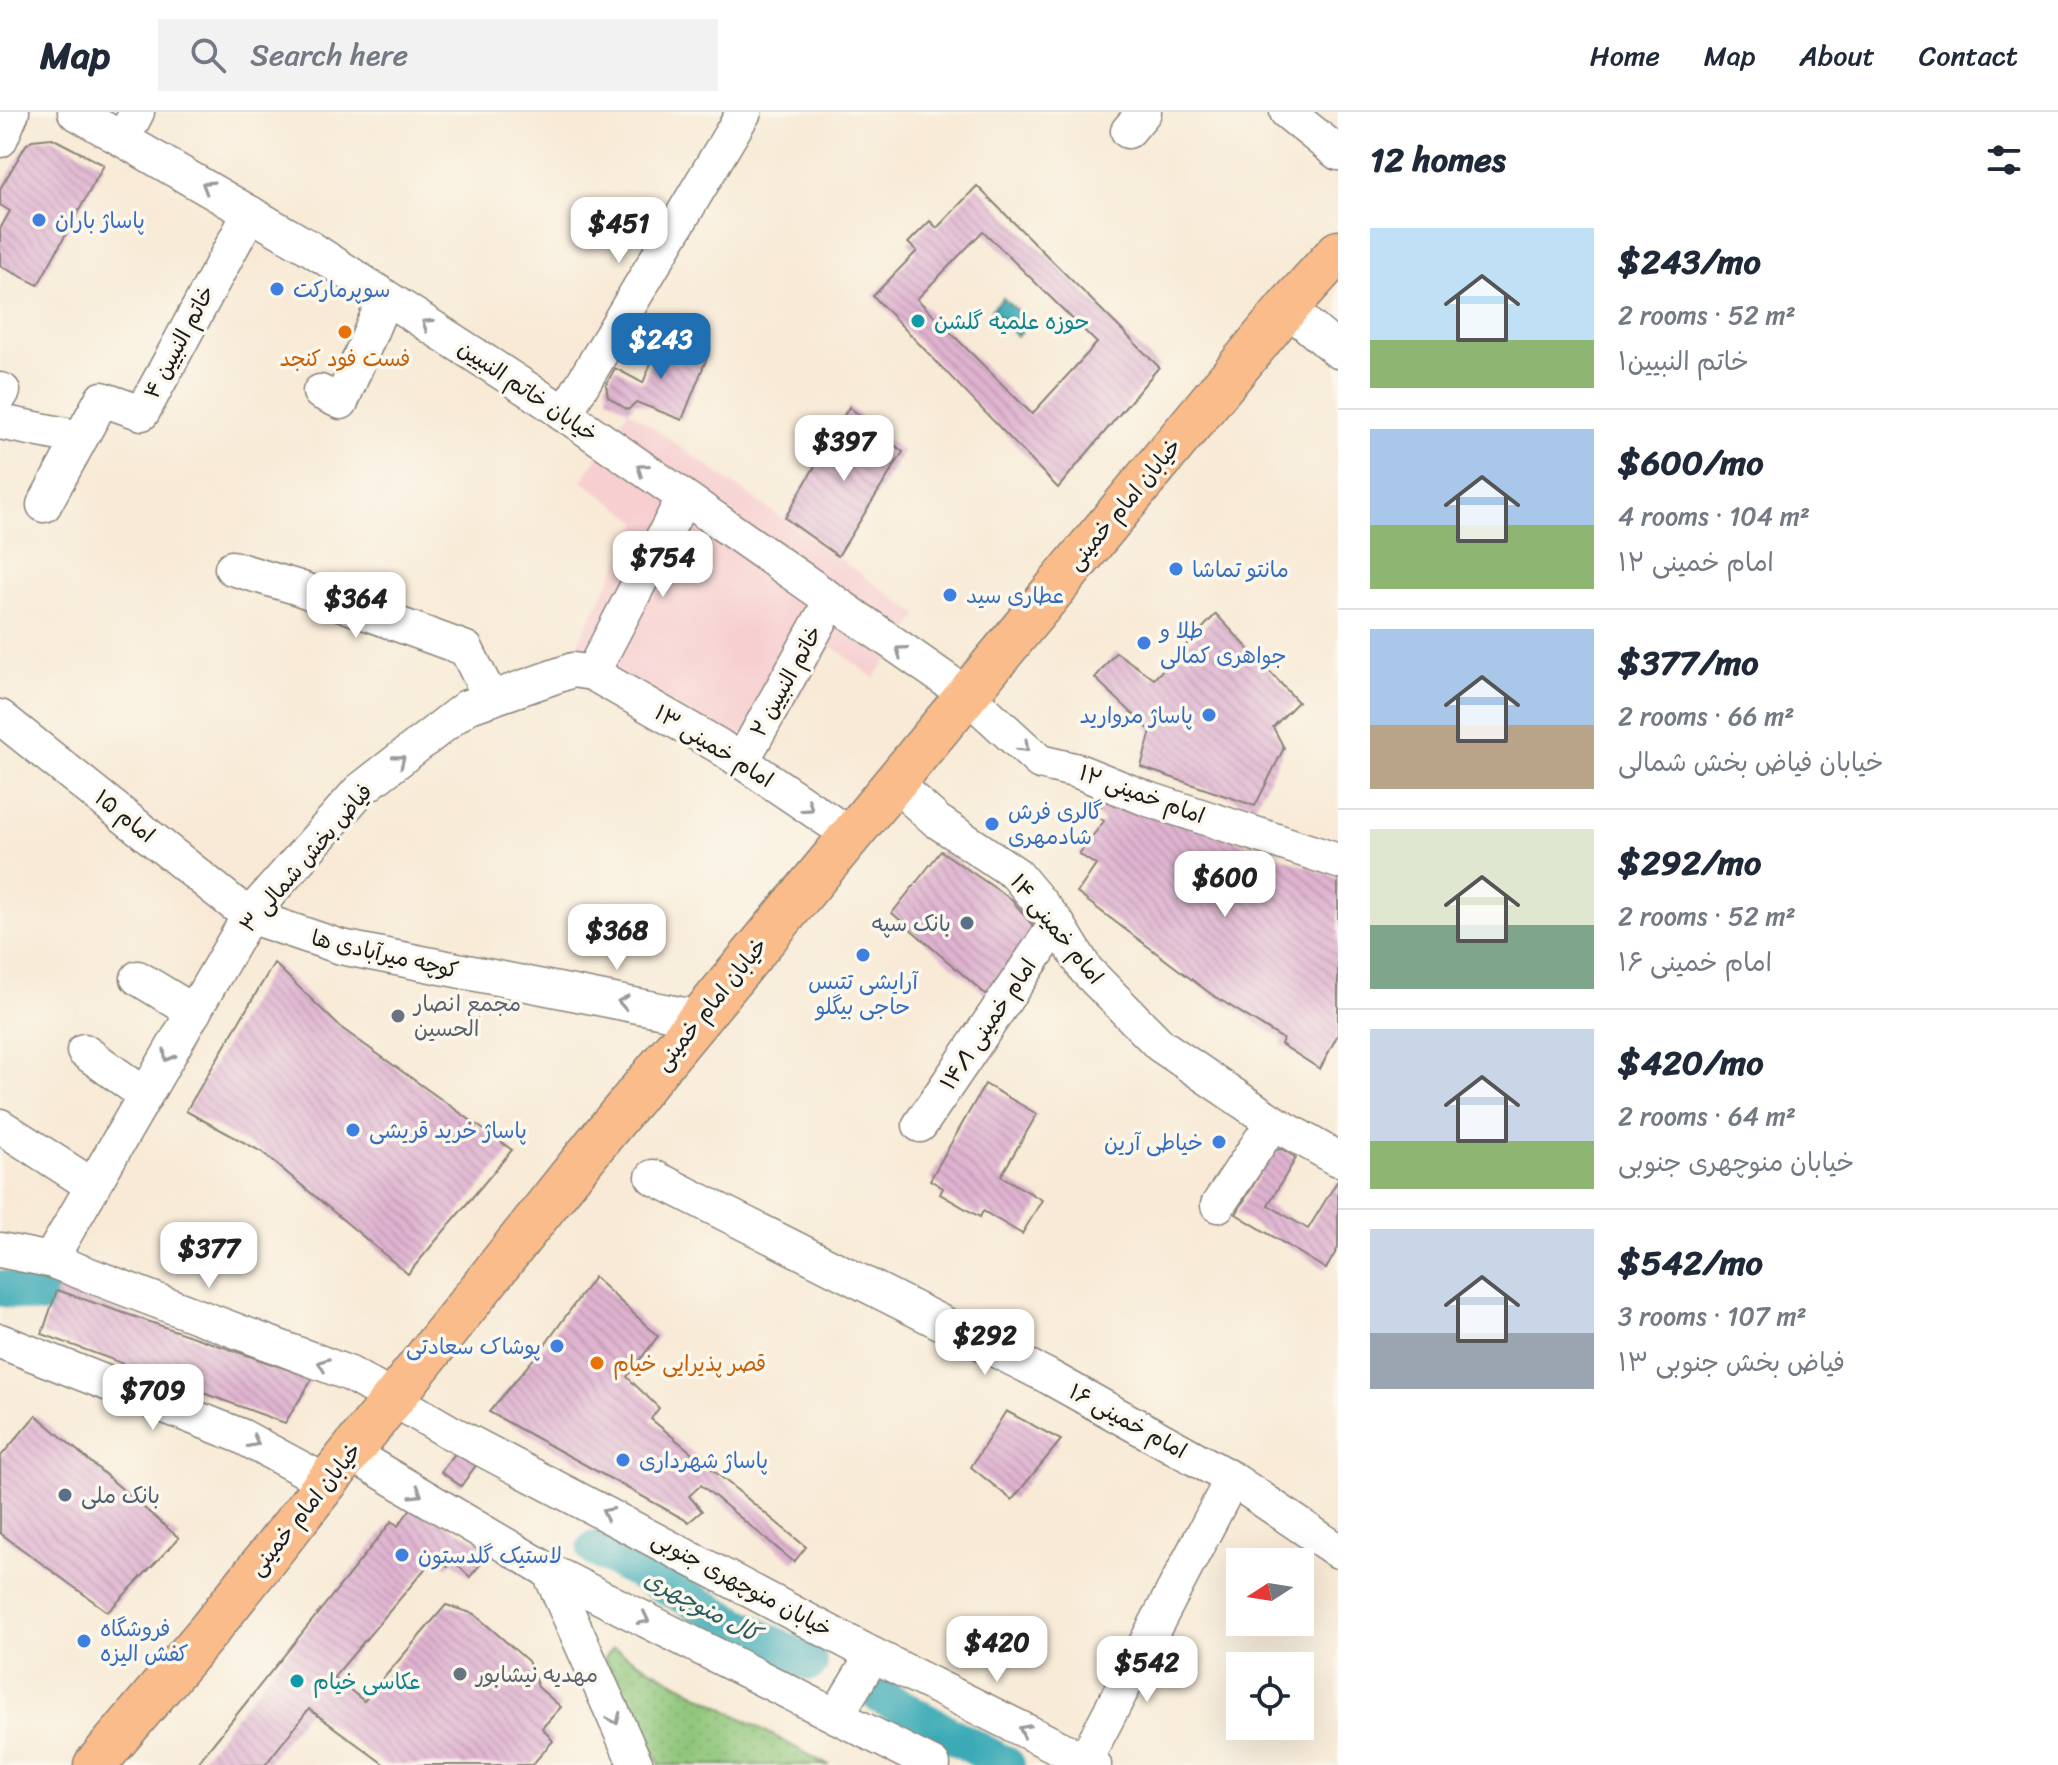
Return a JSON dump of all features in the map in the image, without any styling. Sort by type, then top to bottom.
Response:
[{"type":"main road","name":"خیابان امام خمینی","points":[[95,1765],[699,1018],[1287,308],[1338,252]]},
{"type":"street","points":[[0,140],[12,112]]},
{"type":"street","name":"خیابان خاتم النبیین","points":[[75,112],[130,125],[250,213],[564,415],[966,694]]},
{"type":"street","points":[[564,415],[722,144],[744,112]]},
{"type":"street","points":[[1287,112],[1338,153]]},
{"type":"street","name":"خاتم النبیین ۴","points":[[44,505],[102,399],[142,413],[250,213]]},
{"type":"street","points":[[320,392],[341,402],[385,298]]},
{"type":"street","points":[[1287,308],[1338,351]]},
{"type":"street","points":[[0,390],[3,391],[0,396]]},
{"type":"street","points":[[0,422],[80,438]]},
{"type":"street","points":[[582,671],[683,499]]},
{"type":"street","points":[[232,568],[296,587],[466,649],[491,699]]},
{"type":"street","name":"خاتم النبیین ۲","points":[[742,761],[831,601]]},
{"type":"street","name":"فیاض بخش شمالی ۳","points":[[50,1260],[249,916],[359,791],[467,707],[582,671]]},
{"type":"street","name":"امام خمینی ۱۳","points":[[582,671],[742,761],[850,835]]},
{"type":"street","name":"امام خمینی ۱۲","points":[[966,694],[1040,762],[1078,771],[1145,798],[1338,861]]},
{"type":"street","name":"امام ۱۵","points":[[0,717],[249,916]]},
{"type":"street","name":"امام خمینی ۱۴","points":[[893,782],[937,821],[1016,874],[1057,923],[1086,970],[1160,1045],[1273,1122],[1338,1159]]},
{"type":"street","name":"کوچه میرآبادی ها","points":[[249,916],[341,947],[699,1018]]},
{"type":"street","name":"امام خمینی ۱۴/۱","points":[[920,1125],[1057,923]]},
{"type":"street","points":[[138,978],[194,1012]]},
{"type":"street","points":[[84,1051],[145,1095]]},
{"type":"street","points":[[1218,1205],[1273,1122]]},
{"type":"street","points":[[0,1126],[93,1186]]},
{"type":"street","name":"امام خمینی ۱۶","points":[[653,1177],[1049,1377],[1232,1479],[1338,1551]]},
{"type":"street","name":"خیابان منوچهری جنوبی","points":[[0,1250],[50,1260],[350,1374],[393,1399],[833,1615],[873,1655],[1089,1763]]},
{"type":"street","points":[[0,1341],[241,1436],[338,1468],[933,1765]]},
{"type":"street","points":[[1089,1763],[1158,1620],[1232,1479]]},
{"type":"street","points":[[549,1571],[636,1765]]},
{"type":"street","points":[[836,1716],[873,1655]]},
{"type":"shaded area","points":[[628,410],[919,615],[874,678],[832,646],[763,753],[574,651],[639,522],[582,481]]},
{"type":"green space","points":[[613,1648],[830,1765],[660,1765],[604,1658]]},
{"type":"water","points":[[1003,298],[1030,323],[1017,336],[991,310]]},
{"type":"building","name":"پاساژ باران","points":[[52,138],[104,165],[38,285],[0,266],[0,229],[10,211],[0,205],[0,189],[26,145],[32,140]]},
{"type":"building","name":"حوزه علمیه گلشن","points":[[977,186],[1159,367],[1058,488],[873,296],[917,251],[908,243],[930,221],[937,228]],"holes":[[[983,231],[1097,343],[1032,414],[917,299]]]},
{"type":"building","points":[[661,337],[708,355],[682,420],[636,402],[628,410],[608,397],[606,385],[615,368],[643,383]]},
{"type":"building","points":[[849,407],[903,452],[838,556],[785,518]]},
{"type":"building","name":"پاساژ مروارید","points":[[1216,614],[1298,702],[1273,727],[1284,748],[1255,806],[1141,767],[1151,731],[1095,678],[1116,652],[1154,679]]},
{"type":"building","points":[[1110,794],[1338,878],[1338,1034],[1320,1069],[1281,1044],[1283,1039],[1211,994],[1077,893],[1096,865],[1079,854],[1104,821],[1095,814]]},
{"type":"building","name":"بانک سپه","points":[[941,851],[1012,900],[1039,933],[991,999],[892,913]]},
{"type":"building","name":"پاساژ خرید قریشی","points":[[274,963],[340,1027],[512,1150],[408,1274],[262,1152],[186,1111]]},
{"type":"building","points":[[985,1084],[1037,1114],[1001,1176],[1042,1200],[1022,1234],[983,1211],[980,1217],[940,1194],[943,1188],[930,1180]]},
{"type":"building","points":[[1282,1149],[1296,1158],[1268,1205],[1308,1229],[1338,1180],[1338,1248],[1326,1269],[1236,1214],[1274,1150]]},
{"type":"building","points":[[594,1277],[658,1336],[627,1377],[659,1408],[651,1419],[806,1547],[794,1562],[701,1485],[689,1496],[702,1511],[689,1522],[489,1412],[542,1349]]},
{"type":"building","points":[[57,1290],[313,1378],[285,1423],[42,1334]]},
{"type":"building","points":[[1006,1411],[1061,1440],[1012,1500],[971,1467]]},
{"type":"building","name":"بانک ملی","points":[[36,1415],[179,1538],[108,1612],[0,1533],[0,1457]]},
{"type":"building","points":[[460,1447],[479,1461],[461,1486],[441,1472]]},
{"type":"building","points":[[412,1507],[493,1549],[470,1577],[453,1561],[448,1567],[435,1557],[334,1677],[364,1701],[446,1605],[474,1614],[528,1661],[538,1687],[561,1707],[542,1728],[553,1741],[532,1765],[385,1765],[309,1709],[265,1765],[196,1765],[392,1521],[398,1526]]},
{"type":"waterway","name":"کال منوچهری","points":[[0,1288],[42,1296]]},
{"type":"waterway","name":"کال منوچهری","points":[[595,1549],[810,1663]]},
{"type":"waterway","name":"کال منوچهری","points":[[880,1696],[1007,1765]]},
{"type":"place","name":"پاساژ باران","points":[[39,220]]},
{"type":"place","name":"سوپرمارکت","points":[[277,289]]},
{"type":"place","name":"حوزه علمیه گلشن","points":[[918,321]]},
{"type":"place","name":"فست فود کنجد","points":[[345,332]]},
{"type":"place","name":"مانتو تماشا","points":[[1176,569]]},
{"type":"place","name":"عطاری سید","points":[[950,595]]},
{"type":"place","name":"طلا و جواهری کمالی","points":[[1144,643]]},
{"type":"place","name":"پاساژ مروارید","points":[[1209,715]]},
{"type":"place","name":"گالری فرش شادمهری","points":[[992,824]]},
{"type":"place","name":"بانک سپه","points":[[967,923]]},
{"type":"place","name":"آرایشی تتیس حاجی بیگلو","points":[[863,955]]},
{"type":"place","name":"مجمع انصار الحسین","points":[[398,1016]]},
{"type":"place","name":"پاساژ خرید قریشی","points":[[353,1130]]},
{"type":"place","name":"خیاطی آرین","points":[[1219,1142]]},
{"type":"place","name":"پوشاک سعادتی","points":[[557,1346]]},
{"type":"place","name":"قصر پذیرایی خیام","points":[[597,1363]]},
{"type":"place","name":"پاساژ شهرداری","points":[[623,1460]]},
{"type":"place","name":"بانک ملی","points":[[65,1495]]},
{"type":"place","name":"لاستیک گلدستون","points":[[402,1555]]},
{"type":"place","name":"فروشگاه کفش الیزه","points":[[84,1641]]},
{"type":"place","name":"مهدیه نیشابور","points":[[460,1674]]},
{"type":"place","name":"عکاسی خیام","points":[[297,1681]]}]
